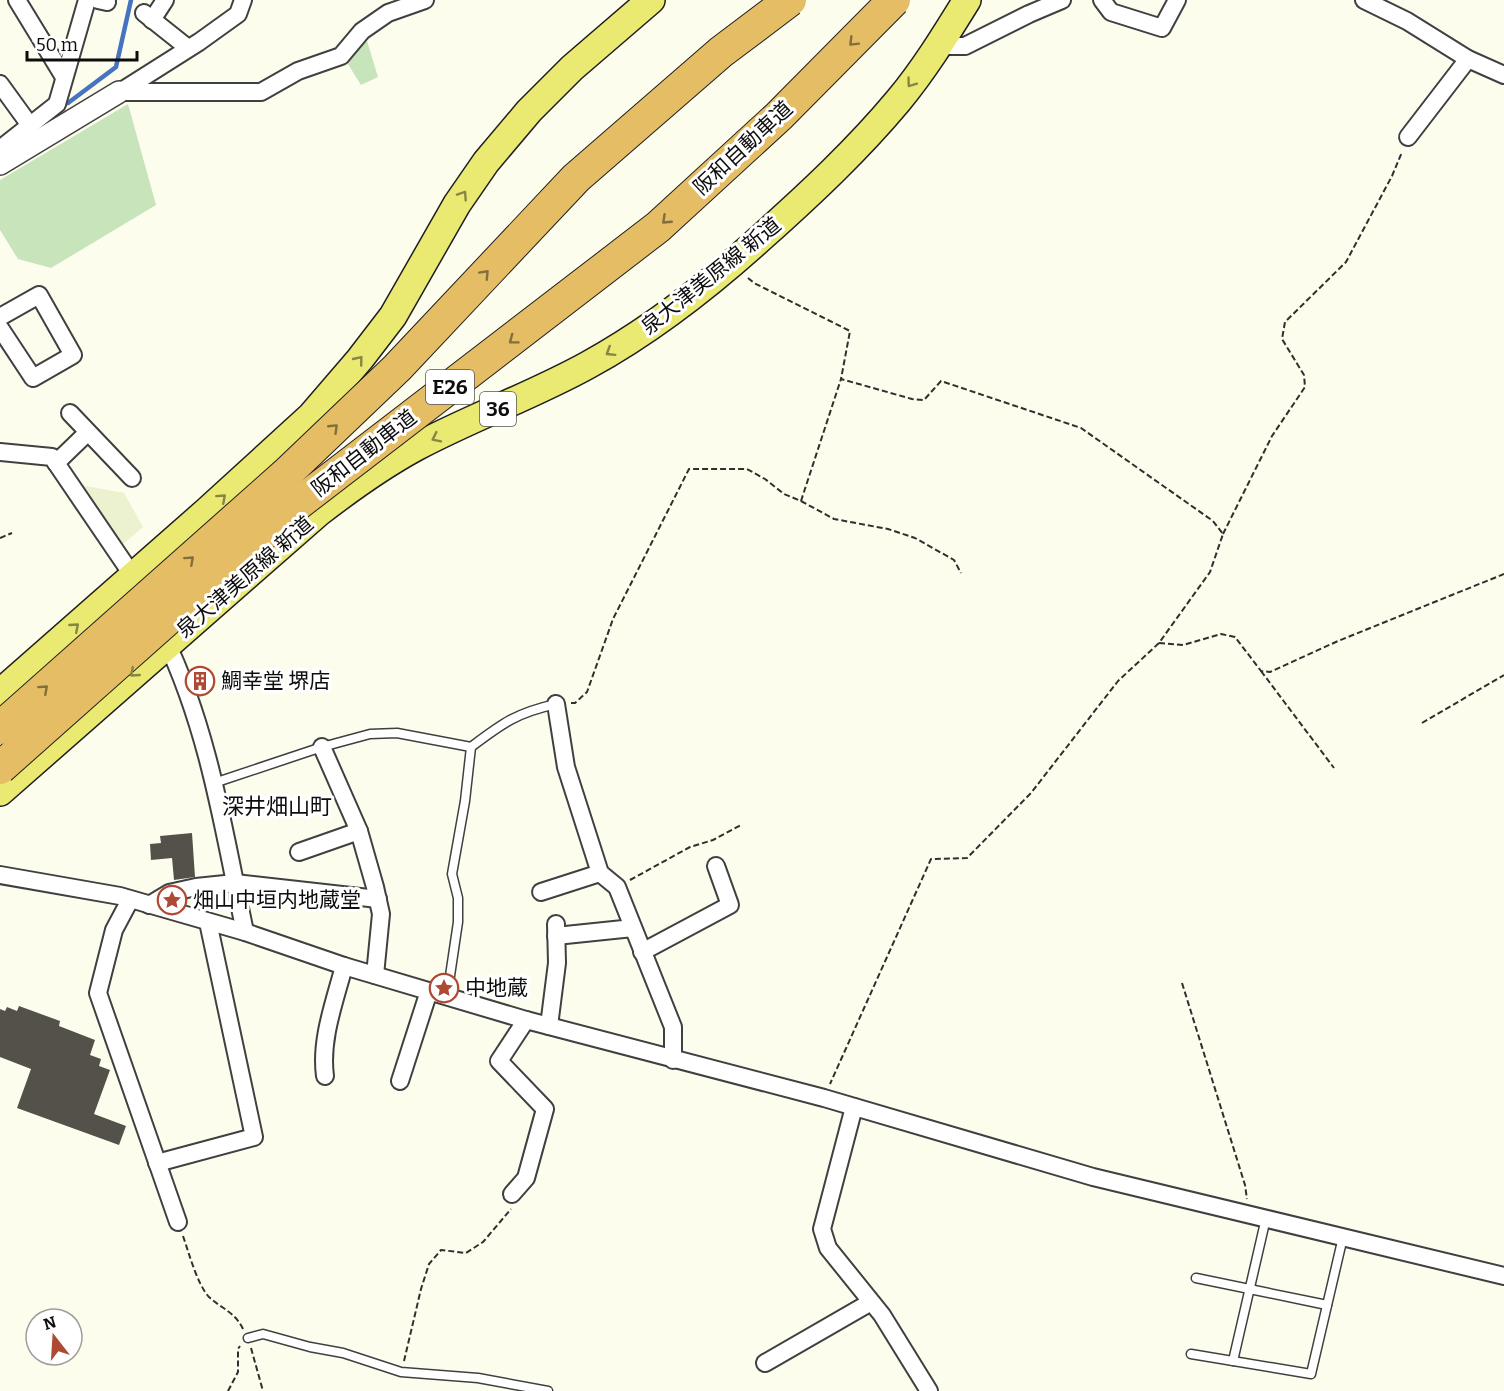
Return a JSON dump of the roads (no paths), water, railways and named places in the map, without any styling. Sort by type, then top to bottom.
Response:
[{"type":"highway","name":"阪和自動車道","points":[[0,728],[295,466],[397,368],[576,178],[721,52],[790,0]]},
{"type":"highway","name":"阪和自動車道","points":[[0,768],[295,506],[658,227],[779,116],[894,0]]},
{"type":"main road","points":[[0,693],[311,416],[393,316],[457,204],[486,162],[536,104],[572,68],[651,0]]},
{"type":"main road","name":"泉大津美原線 新道","points":[[0,792],[318,513],[364,478],[415,448],[542,390],[589,365],[648,329],[733,263],[826,180],[862,143],[899,99],[938,46],[967,0]]},
{"type":"street","points":[[17,0],[64,77]]},
{"type":"street","points":[[0,148],[57,104],[87,0]]},
{"type":"street","points":[[165,0],[148,16],[188,48]]},
{"type":"street","points":[[0,164],[188,48],[238,14],[243,0]]},
{"type":"street","points":[[119,92],[261,92],[298,71],[341,56],[362,31],[388,13],[425,0]]},
{"type":"street","points":[[938,46],[965,46],[1062,0]]},
{"type":"street","points":[[1102,0],[1111,12],[1162,28],[1177,0]]},
{"type":"street","points":[[1364,0],[1407,21],[1468,59],[1504,75]]},
{"type":"street","points":[[1408,137],[1468,59]]},
{"type":"street","points":[[0,84],[29,124]]},
{"type":"street","points":[[0,317],[39,295],[73,355],[33,378],[0,328]]},
{"type":"street","points":[[70,413],[132,478]]},
{"type":"street","points":[[56,463],[87,433]]},
{"type":"street","points":[[0,452],[52,457],[134,575],[168,644],[200,724],[245,932]]},
{"type":"street","points":[[556,704],[566,767],[600,873],[617,887],[673,1027],[673,1060]]},
{"type":"street","points":[[322,747],[359,831],[378,899],[381,914],[375,975]]},
{"type":"street","points":[[299,852],[359,831]]},
{"type":"street","points":[[642,952],[730,904],[716,866]]},
{"type":"street","points":[[541,892],[600,873]]},
{"type":"street","points":[[0,875],[120,896],[245,932],[344,966],[526,1020],[824,1098],[1093,1176],[1504,1276]]},
{"type":"street","points":[[148,905],[178,891],[235,883],[378,899]]},
{"type":"street","points":[[130,900],[114,930],[98,993],[178,1222]]},
{"type":"street","points":[[157,1163],[254,1137],[208,922]]},
{"type":"street","points":[[549,1026],[557,963],[556,930],[633,928]]},
{"type":"street","points":[[325,1076],[324,1047],[344,966]]},
{"type":"street","points":[[400,1081],[429,991]]},
{"type":"street","points":[[512,1194],[526,1178],[545,1109],[499,1061],[526,1020]]},
{"type":"street","points":[[854,1107],[822,1229],[828,1248],[882,1315],[929,1391]]},
{"type":"street","points":[[765,1363],[871,1302]]},
{"type":"lane","points":[[447,996],[458,922],[458,898],[452,873],[465,801],[471,747],[507,720],[531,710],[556,704]]},
{"type":"lane","points":[[214,783],[322,747],[370,734],[397,733],[471,747]]},
{"type":"lane","points":[[1233,1361],[1266,1218]]},
{"type":"lane","points":[[1191,1354],[1311,1374],[1343,1237]]},
{"type":"lane","points":[[1196,1278],[1327,1305]]},
{"type":"lane","points":[[248,1338],[263,1334],[343,1353],[401,1372],[478,1378],[548,1391]]},
{"type":"waterway","points":[[68,103],[116,67],[131,0]]},
{"type":"place","name":"鯛幸堂 堺店","points":[[200,681]]},
{"type":"place","name":"畑山中垣内地蔵堂","points":[[172,900]]},
{"type":"place","name":"中地蔵","points":[[444,988]]},
{"type":"district","name":"深井畑山町","points":[[277,806]]}]
